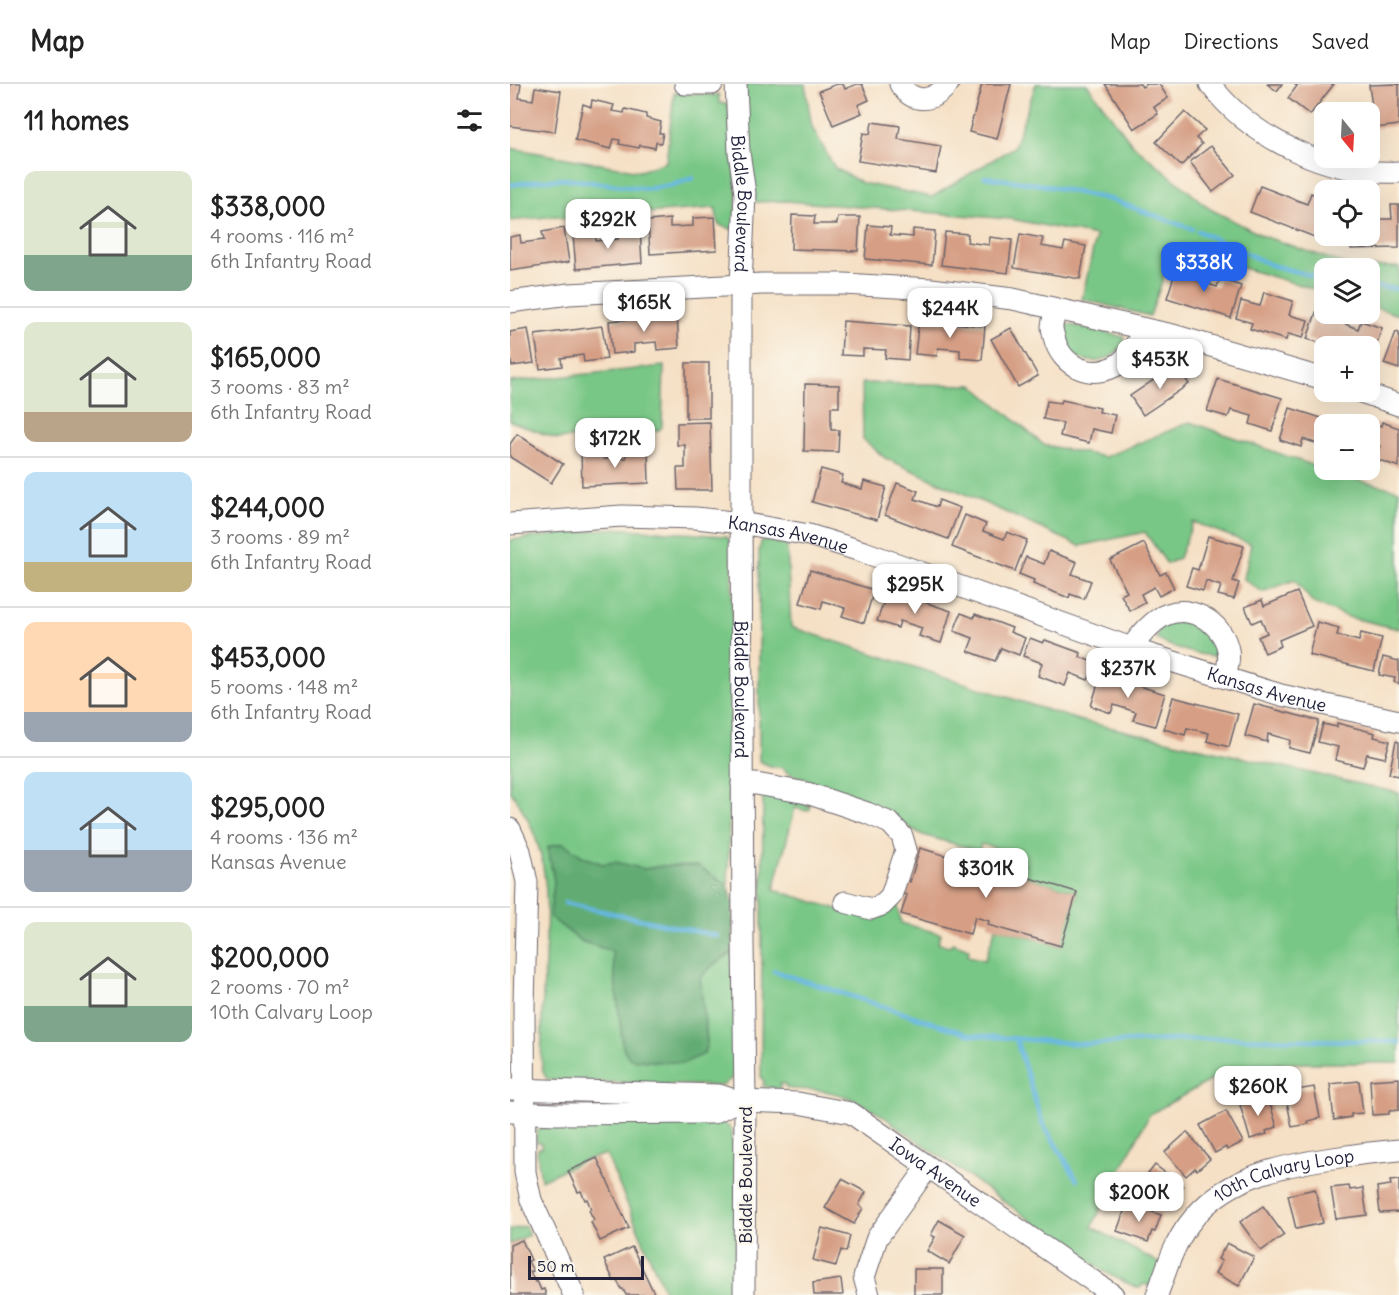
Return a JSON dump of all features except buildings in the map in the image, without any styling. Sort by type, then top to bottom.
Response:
[{"type":"street","points":[[685,84],[712,84]]},
{"type":"street","name":"Biddle Boulevard","points":[[736,84],[739,152],[745,193],[741,285],[741,1100],[744,1295]]},
{"type":"street","points":[[900,84],[905,92],[916,98],[928,99],[941,93],[948,84]]},
{"type":"street","points":[[1210,84],[1246,122],[1309,157],[1343,168],[1381,173],[1399,172]]},
{"type":"street","points":[[510,302],[569,294],[741,285],[844,284],[931,289],[1013,299],[1145,329],[1314,376]]},
{"type":"street","points":[[1056,309],[1052,327],[1057,348],[1069,364],[1087,371],[1106,370],[1121,363],[1145,329]]},
{"type":"street","points":[[1380,399],[1399,405]]},
{"type":"street","name":"Kansas Avenue","points":[[512,519],[622,516],[696,518],[741,523],[808,536],[864,552],[1131,648],[1223,677],[1281,695],[1399,721]]},
{"type":"street","points":[[1131,648],[1149,627],[1167,614],[1181,612],[1198,614],[1211,622],[1228,647],[1228,664],[1223,677]]},
{"type":"street","points":[[742,784],[756,783],[807,793],[890,823],[902,836],[906,850],[891,896],[882,905],[871,909],[845,902]]},
{"type":"street","points":[[510,829],[520,851],[527,882],[524,1006],[517,1090],[517,1112],[525,1172],[531,1200],[574,1295]]},
{"type":"street","name":"Iowa Avenue","points":[[517,1090],[719,1095],[741,1100],[798,1102],[851,1113],[1113,1295]]},
{"type":"street","name":"Iowa Avenue","points":[[517,1112],[555,1114],[713,1113],[741,1100]]},
{"type":"street","name":"10th Calvary Loop","points":[[1157,1295],[1175,1248],[1188,1224],[1209,1201],[1237,1183],[1281,1167],[1370,1152],[1399,1150]]},
{"type":"street","points":[[869,1295],[864,1277],[877,1238],[928,1167]]},
{"type":"green space","points":[[745,84],[805,84],[812,127],[835,168],[862,183],[932,197],[1014,147],[1036,84],[1087,84],[1132,144],[1210,209],[1263,236],[1328,258],[1314,258],[1314,289],[1206,257],[1172,252],[1150,316],[1082,299],[1096,236],[1011,219],[785,201],[755,202]]},
{"type":"green space","points":[[674,93],[719,95],[719,103],[728,104],[737,195],[734,230],[719,225],[715,208],[565,219],[557,216],[510,221],[510,148],[640,171],[666,162]]},
{"type":"green space","points":[[1380,267],[1399,267],[1399,315],[1380,309]]},
{"type":"green space","points":[[1060,324],[1125,339],[1119,350],[1110,357],[1098,361],[1085,360],[1067,351]]},
{"type":"green space","points":[[664,366],[662,427],[659,430],[557,439],[510,421],[510,382]]},
{"type":"green space","points":[[862,383],[973,385],[1044,445],[1105,457],[1190,422],[1314,466],[1314,480],[1357,480],[1399,490],[1399,629],[1348,617],[1313,603],[1295,580],[1262,592],[1244,579],[1251,544],[1193,522],[1179,558],[1167,564],[1145,532],[1080,546],[885,458],[863,439]]},
{"type":"green space","points":[[613,528],[726,536],[733,545],[728,885],[697,866],[663,866],[644,869],[615,862],[602,864],[582,856],[563,843],[548,847],[554,881],[550,917],[581,941],[612,951],[623,1048],[707,1042],[700,978],[713,965],[733,952],[736,1064],[732,1078],[722,1086],[548,1080],[542,1068],[546,890],[535,836],[519,803],[510,792],[510,540]]},
{"type":"green space","points":[[763,540],[787,545],[791,627],[1078,720],[1399,793],[1399,1063],[1280,1063],[1211,1080],[1150,1114],[1092,1227],[1161,1264],[1150,1286],[1143,1284],[1138,1288],[1110,1275],[1063,1243],[1058,1238],[1059,1236],[1046,1231],[865,1105],[832,1093],[786,1088],[785,1084],[780,1084],[780,1088],[776,1089],[763,1086],[764,1081],[761,1077],[763,792],[810,807],[807,811],[795,808],[774,890],[861,916],[897,903],[901,923],[941,934],[938,943],[949,947],[953,943],[969,949],[968,956],[985,960],[996,927],[1060,946],[1077,892],[1019,875],[1025,864],[1005,858],[1006,851],[981,844],[979,851],[923,835],[876,805],[788,773],[783,768],[759,761],[759,551]]},
{"type":"green space","points":[[1192,621],[1219,642],[1218,657],[1186,651],[1157,639],[1160,628],[1164,625]]},
{"type":"green space","points":[[563,843],[582,856],[602,864],[615,862],[644,869],[663,866],[698,866],[728,885],[733,901],[733,952],[713,965],[700,978],[707,1042],[704,1054],[684,1063],[630,1059],[623,1048],[612,951],[581,941],[550,917],[554,881],[548,847]]},
{"type":"green space","points":[[548,1121],[720,1121],[729,1127],[733,1133],[732,1141],[736,1144],[736,1295],[666,1295],[606,1154],[583,1161],[541,1180],[537,1154],[541,1143],[537,1142],[536,1135],[539,1129],[547,1127]]},
{"type":"green space","points":[[525,1226],[529,1235],[510,1244],[510,1230]]},
{"type":"waterway","points":[[985,177],[1043,185],[1112,200],[1192,229]]},
{"type":"waterway","points":[[510,185],[566,179],[647,189],[672,185],[693,178]]},
{"type":"waterway","points":[[1198,231],[1271,265],[1314,276]]},
{"type":"waterway","points":[[1380,287],[1399,289]]},
{"type":"waterway","points":[[565,903],[718,936]]},
{"type":"waterway","points":[[774,971],[971,1035],[1082,1044],[1224,1038],[1399,1042]]},
{"type":"waterway","points":[[1016,1039],[1042,1122],[1077,1180]]}]
